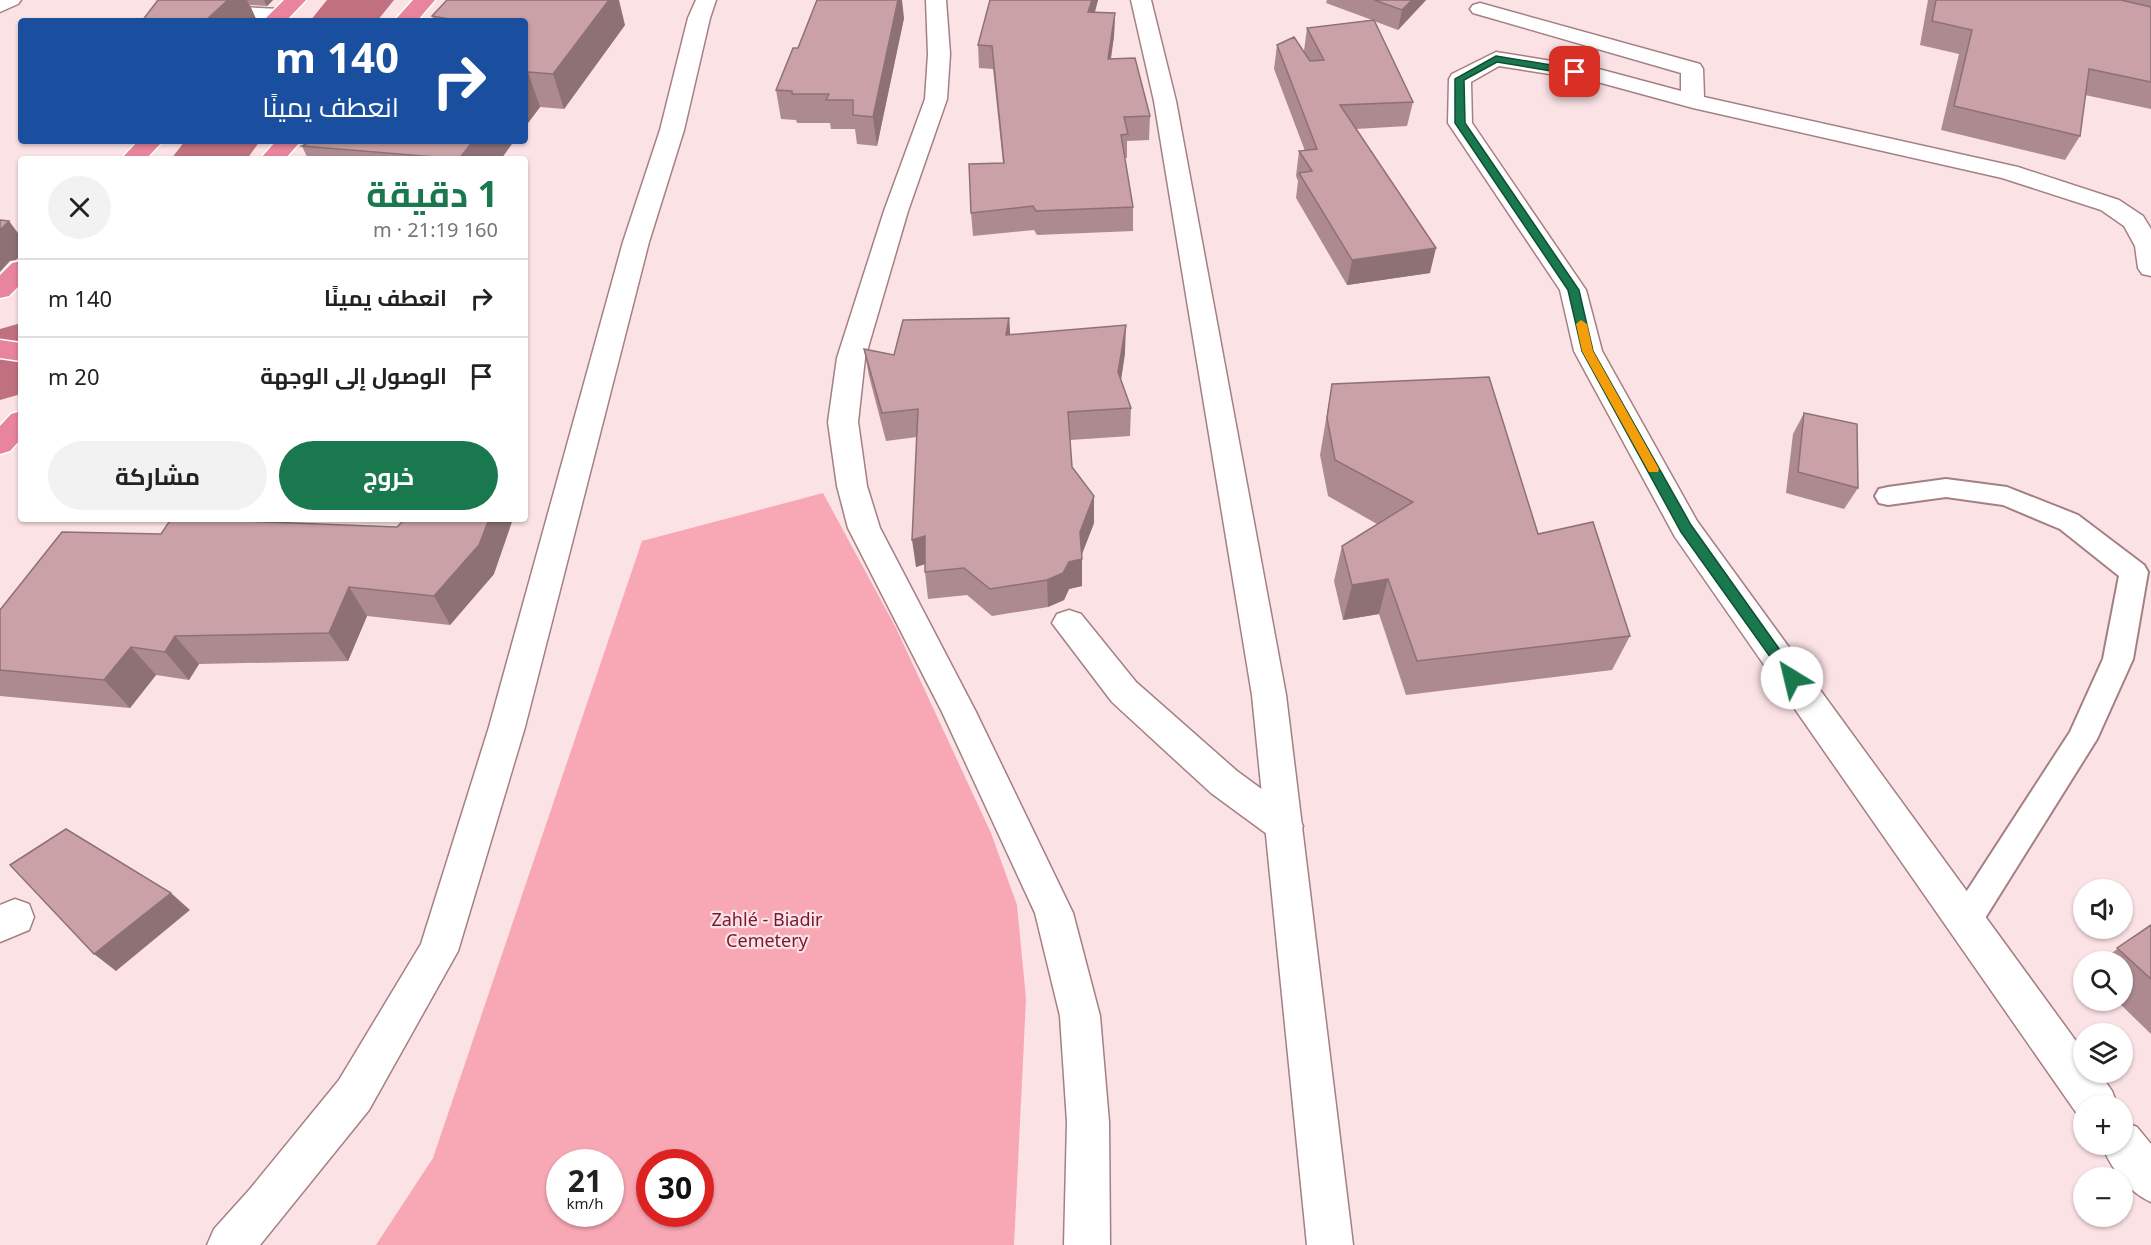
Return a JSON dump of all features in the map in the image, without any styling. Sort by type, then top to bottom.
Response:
[{"type":"highway","points":[[276,18],[296,0]]},
{"type":"highway","points":[[408,18],[425,0]]},
{"type":"highway","points":[[136,156],[148,144]]},
{"type":"highway","points":[[275,156],[286,144]]},
{"type":"highway","points":[[0,290],[18,272]]},
{"type":"highway","points":[[0,297],[18,299]]},
{"type":"highway","points":[[0,349],[18,352]]},
{"type":"highway","points":[[0,444],[18,424]]},
{"type":"street","points":[[0,6],[10,0]]},
{"type":"street","points":[[194,0],[219,12],[276,18]]},
{"type":"street","points":[[230,1245],[354,1095],[438,951],[507,726],[636,242],[672,130],[697,27],[706,0]]},
{"type":"street","points":[[936,0],[939,54],[936,99],[896,211],[851,358],[843,422],[852,486],[864,528],[959,712],[1054,913],[1080,1016],[1088,1122],[1087,1245]]},
{"type":"street","points":[[1141,0],[1164,101],[1268,684],[1330,1245]]},
{"type":"street","points":[[1480,9],[1692,69],[1693,101]]},
{"type":"street","points":[[2089,1095],[1686,528],[1588,351],[1574,290],[1460,123],[1460,79],[1496,59],[1595,75],[1693,101],[2009,172],[2110,205],[2134,221],[2148,246],[2151,268]]},
{"type":"street","points":[[1069,623],[1124,692],[1224,782],[1284,826]]},
{"type":"street","points":[[2132,1155],[2151,1180]]},
{"type":"lane","points":[[1888,496],[1946,488],[2007,496],[2069,522],[2134,572],[2118,659],[2082,739],[1965,920]]},
{"type":"green space","name":"Zahlé - Biadir Cemetery","points":[[823,493],[896,628],[991,833],[1017,905],[1026,999],[1014,1245],[376,1245],[433,1158],[642,541]]},
{"type":"building","points":[[158,0],[228,0],[208,18],[144,18]]},
{"type":"building","points":[[447,0],[609,0],[553,74],[528,72],[528,18],[432,16]]},
{"type":"building","points":[[817,0],[898,0],[873,117],[853,115],[853,100],[826,100],[829,94],[792,94],[792,91],[776,90],[793,48],[798,48]]},
{"type":"building","points":[[990,0],[1092,0],[1088,12],[1115,13],[1108,59],[1135,58],[1150,116],[1124,117],[1128,134],[1121,135],[1133,207],[1036,211],[1033,206],[971,213],[969,164],[1004,163],[992,46],[978,45]]},
{"type":"building","points":[[1374,0],[1412,0],[1402,10]]},
{"type":"building","points":[[1936,0],[2121,0],[2151,7],[2151,82],[2089,69],[2080,136],[1954,106],[1972,30],[1932,21]]},
{"type":"building","points":[[1374,20],[1413,102],[1340,105],[1436,248],[1352,260],[1299,173],[1312,171],[1299,151],[1317,149],[1277,45],[1294,37],[1310,61],[1324,60],[1307,28]]},
{"type":"building","points":[[306,144],[471,144],[461,156],[423,156],[302,146]]},
{"type":"building","points":[[0,220],[9,221],[0,230]]},
{"type":"building","points":[[1009,318],[1006,335],[1126,325],[1118,372],[1131,408],[1068,412],[1072,467],[1094,496],[1080,532],[1082,559],[1069,562],[1063,573],[1047,580],[990,589],[964,568],[925,572],[925,536],[912,540],[918,409],[882,413],[864,349],[894,355],[903,320]]},
{"type":"building","points":[[1489,377],[1538,534],[1593,522],[1630,636],[1417,661],[1388,579],[1352,585],[1342,546],[1413,502],[1335,460],[1327,418],[1332,384]]},
{"type":"building","points":[[1804,413],[1857,424],[1858,488],[1798,472]]},
{"type":"building","points":[[169,522],[267,522],[397,527],[402,522],[488,522],[479,545],[434,596],[349,587],[329,633],[175,636],[165,652],[131,647],[104,680],[0,670],[0,610],[62,532],[161,534]]},
{"type":"building","points":[[66,829],[171,893],[94,954],[10,865]]},
{"type":"building","points":[[2151,925],[2151,979],[2133,963],[2133,951],[2120,951],[2117,948]]},
{"type":"waterway","points":[[345,18],[363,0]]},
{"type":"waterway","points":[[210,156],[222,144]]},
{"type":"waterway","points":[[0,372],[18,353]]},
{"type":"slow traffic","points":[[1581,324],[1588,351],[1653,469]]},
{"type":"route","points":[[1575,72],[1496,59],[1460,79],[1460,123],[1574,290],[1588,351],[1686,528],[1792,678]]}]
